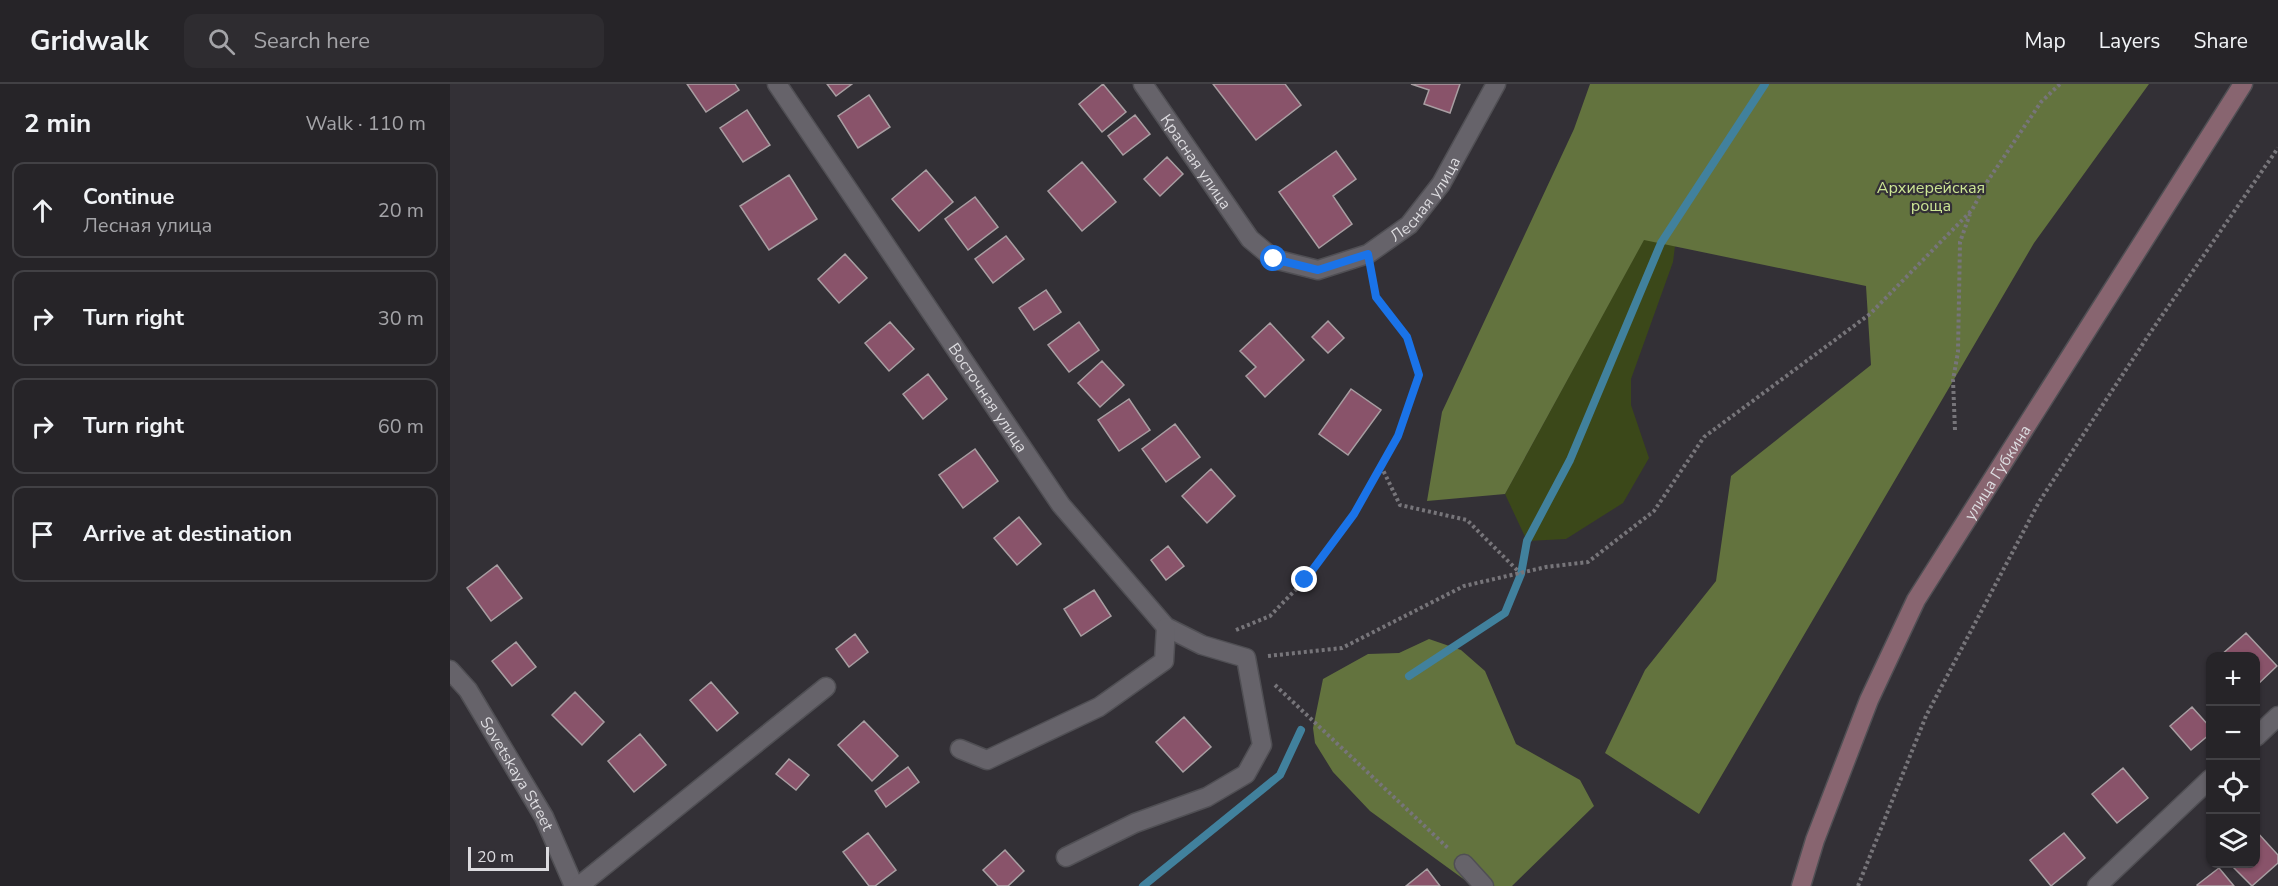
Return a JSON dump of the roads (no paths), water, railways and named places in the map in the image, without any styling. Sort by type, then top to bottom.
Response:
[{"type":"main road","name":"улица Губкина","points":[[1801,886],[1815,840],[1869,700],[1916,600],[2243,84]]},
{"type":"street","name":"Восточная улица","points":[[777,84],[1061,505],[1166,627],[1202,645],[1246,658],[1262,745],[1246,774],[1207,797],[1135,823],[1066,857]]},
{"type":"street","name":"Красная улица","points":[[1143,84],[1250,239]]},
{"type":"street","name":"Лесная улица","points":[[1250,239],[1274,259],[1318,270],[1368,254],[1409,225],[1441,184],[1496,84]]},
{"type":"street","points":[[960,749],[987,760],[1099,707],[1164,661],[1166,627]]},
{"type":"street","name":"Sovetskaya Street","points":[[450,670],[468,690],[544,817],[574,886]]},
{"type":"street","points":[[579,886],[826,687]]},
{"type":"street","points":[[2260,733],[2278,716]]},
{"type":"street","points":[[2097,886],[2206,784]]},
{"type":"street","points":[[1464,864],[1484,886]]},
{"type":"waterway","points":[[1409,676],[1505,613],[1521,574],[1527,541],[1570,460],[1661,243],[1765,84]]},
{"type":"waterway","points":[[1143,886],[1280,775],[1301,730]]},
{"type":"park label","name":"Архиерейская роща","points":[[1931,196]]}]
